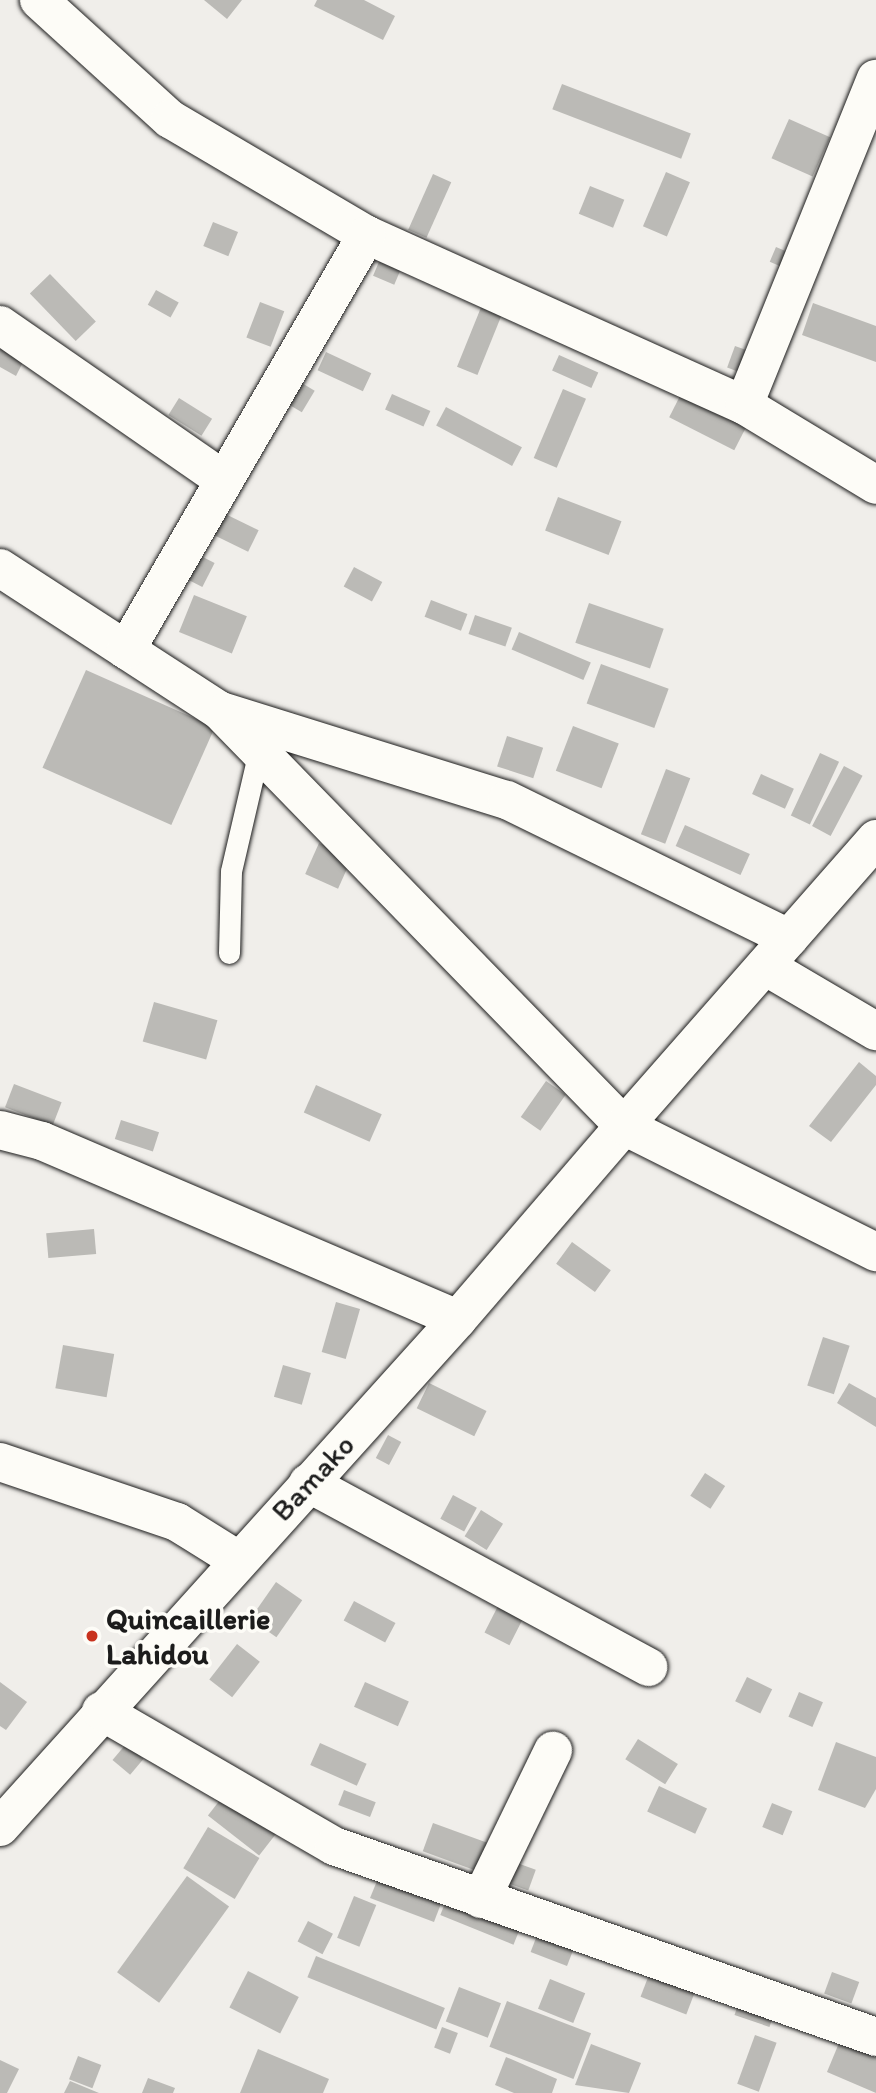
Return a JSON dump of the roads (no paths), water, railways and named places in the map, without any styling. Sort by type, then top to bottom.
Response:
[{"type":"street","points":[[38,0],[170,119],[367,235],[744,405],[876,485]]},
{"type":"street","points":[[744,405],[876,79]]},
{"type":"street","points":[[126,650],[220,478],[367,235]]},
{"type":"street","points":[[0,325],[220,478]]},
{"type":"street","points":[[0,568],[219,710],[624,1126],[876,1252]]},
{"type":"street","points":[[219,710],[507,800],[777,952],[876,1031]]},
{"type":"street","name":"Bamako","points":[[0,1827],[101,1711],[458,1320],[876,839]]},
{"type":"street","points":[[0,1130],[42,1141],[458,1320]]},
{"type":"street","points":[[0,1462],[166,1518],[238,1560]]},
{"type":"street","points":[[308,1483],[649,1667]]},
{"type":"street","points":[[101,1711],[334,1846],[876,2037]]},
{"type":"street","points":[[481,1899],[553,1751]]},
{"type":"lane","points":[[229,953],[231,871],[260,751]]},
{"type":"place","name":"Quincaillerie Lahidou","points":[[92,1636]]}]
